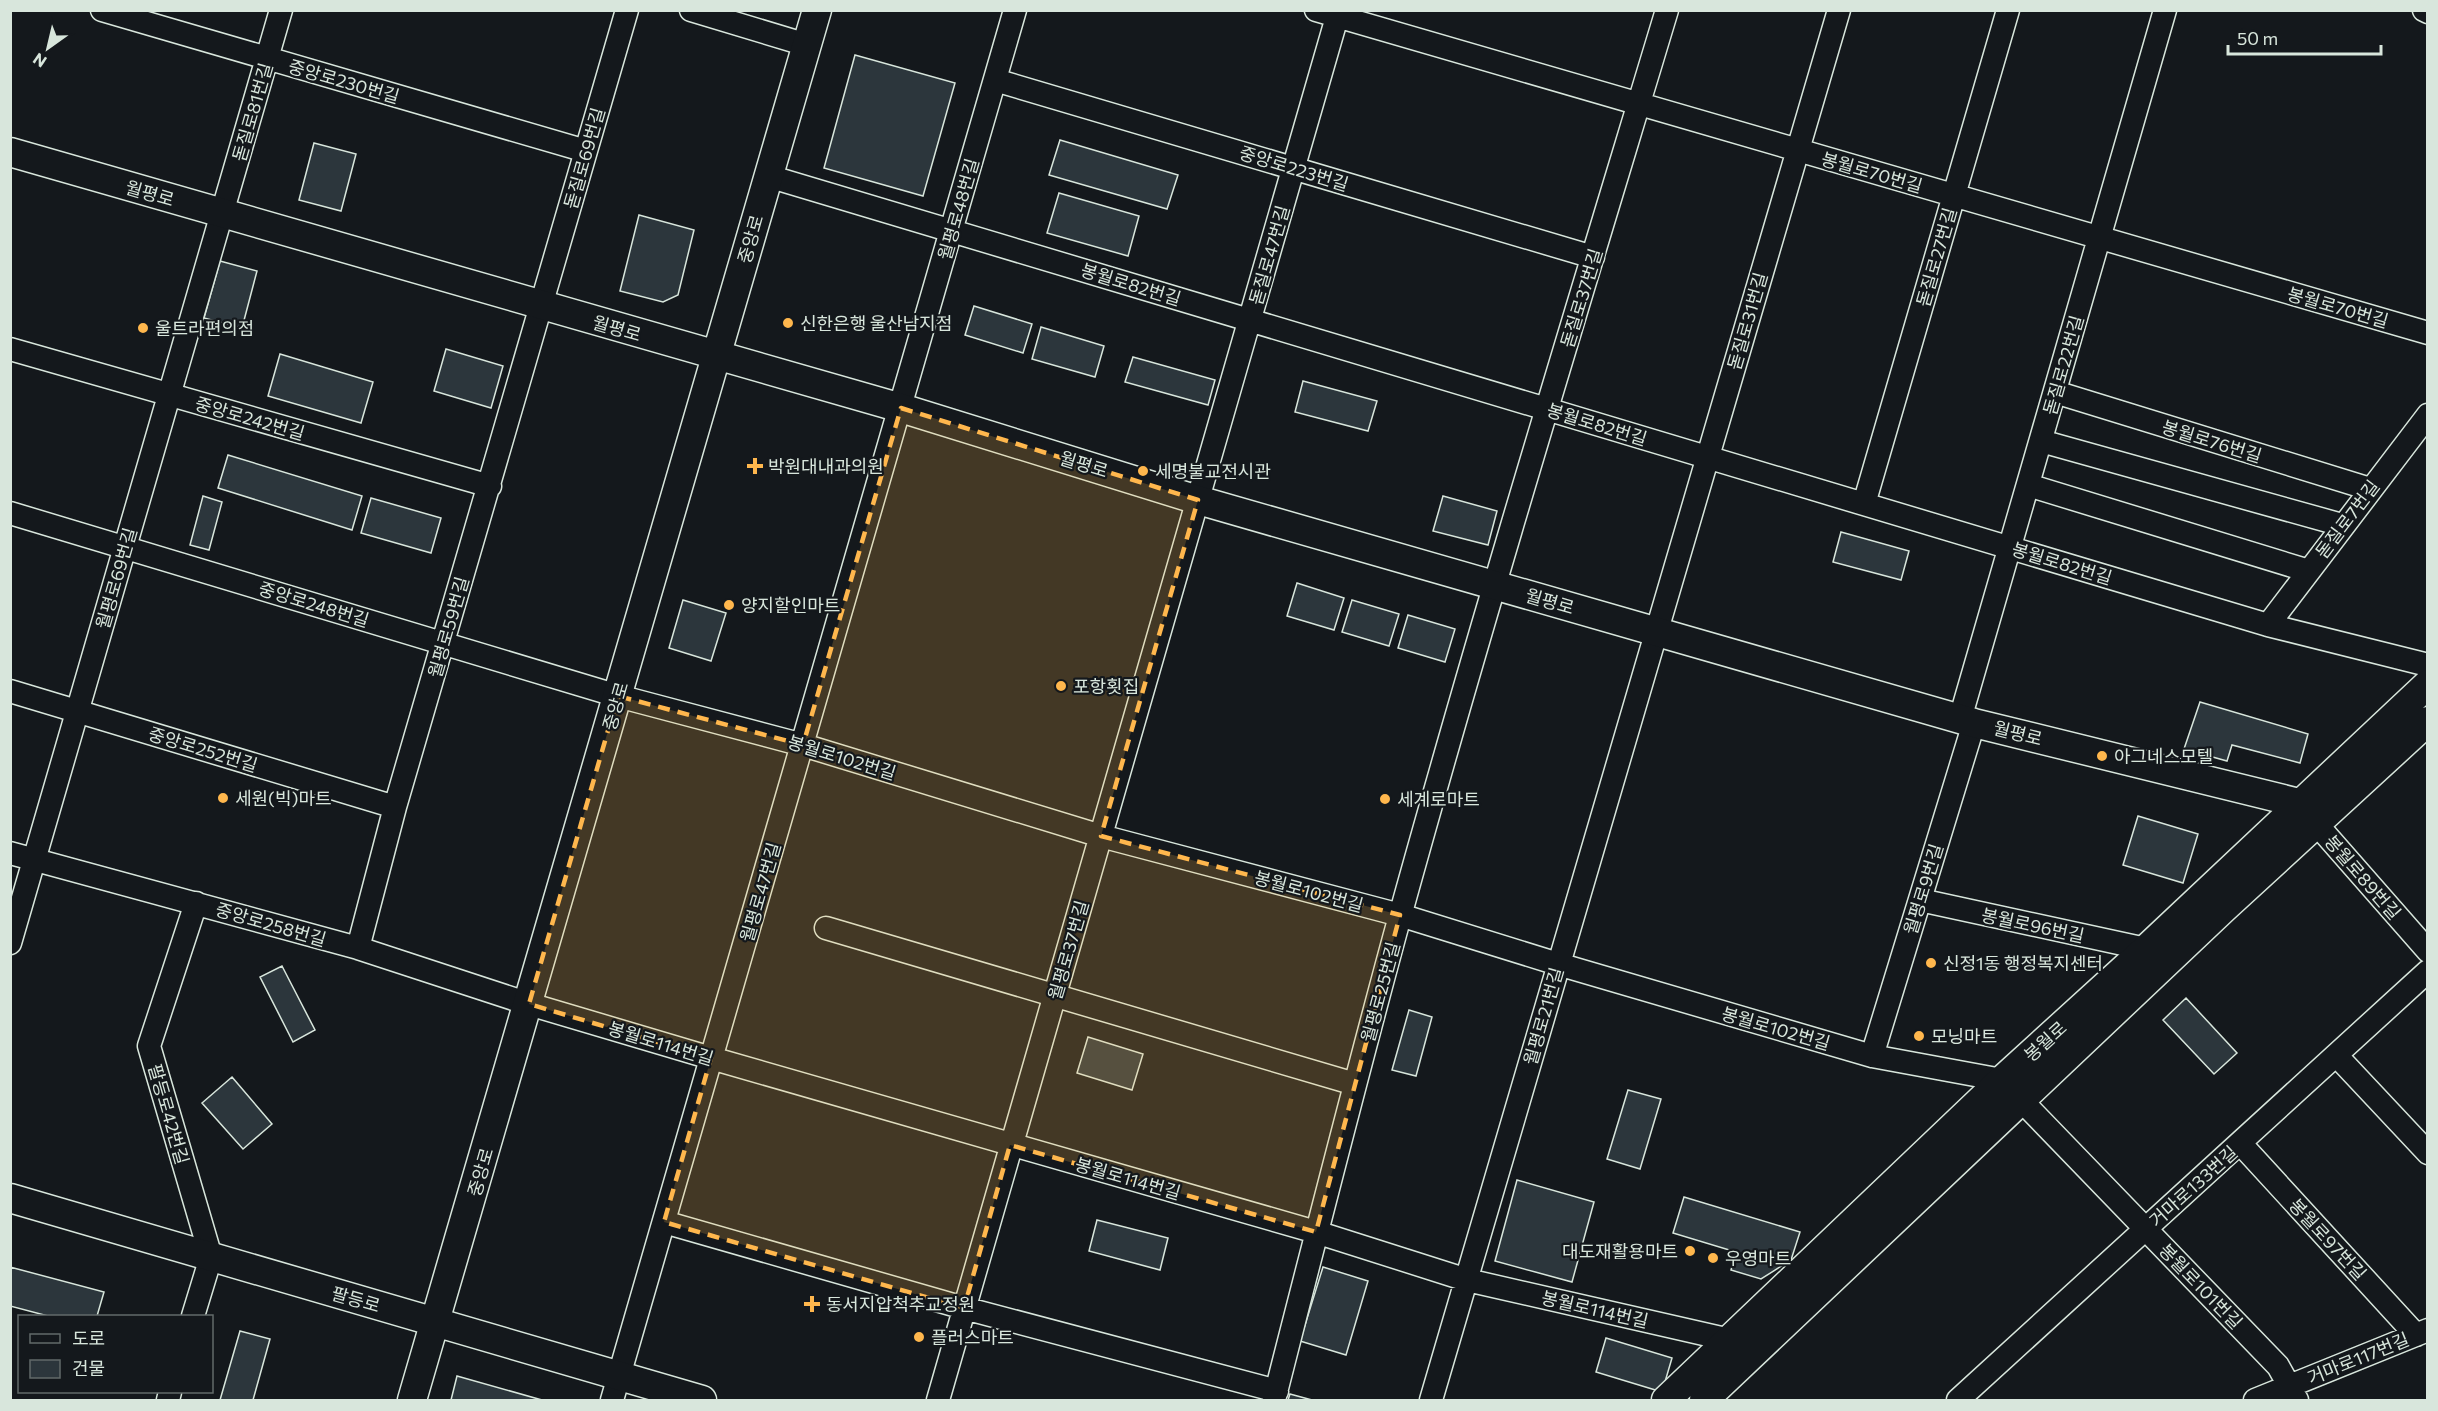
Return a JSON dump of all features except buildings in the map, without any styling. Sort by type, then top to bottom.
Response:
[{"type":"main road","name":"중앙로","points":[[412,1401],[817,10]]},
{"type":"main road","name":"월평로","points":[[10,152],[716,357],[901,408],[1198,500],[1967,721],[2307,814]]},
{"type":"main road","name":"봉월로","points":[[1666,1401],[1730,1340],[1960,1139],[2012,1090],[2146,949],[2307,814],[2427,684]]},
{"type":"main road","points":[[2012,1090],[2307,814],[2427,721]]},
{"type":"main road","points":[[1704,1401],[1960,1139]]},
{"type":"main road","name":"팔등로","points":[[10,1198],[436,1323],[615,1388],[702,1401]]},
{"type":"street","name":"중앙로230번길","points":[[102,10],[586,151]]},
{"type":"street","name":"돋질로81번길","points":[[222,213],[281,10]]},
{"type":"street","name":"돋질로69번길","points":[[542,306],[627,10]]},
{"type":"street","points":[[691,10],[807,45]]},
{"type":"street","name":"월평로48번길","points":[[901,408],[1015,10]]},
{"type":"street","name":"봉월로70번길","points":[[1316,10],[1338,14],[2427,333]]},
{"type":"street","name":"돋질로37번길","points":[[1494,585],[1667,10]]},
{"type":"street","name":"돋질로31번길","points":[[1656,631],[1839,10]]},
{"type":"street","name":"돋질로27번길","points":[[1864,504],[2008,10]]},
{"type":"street","name":"돋질로22번길","points":[[1967,721],[2010,548],[2165,10]]},
{"type":"street","name":"돋질로47번길","points":[[1198,500],[1338,14]]},
{"type":"street","name":"중앙로223번길","points":[[994,80],[1593,257]]},
{"type":"street","name":"봉월로82번길","points":[[768,176],[2268,625],[2427,665]]},
{"type":"street","name":"월평로69번길","points":[[10,943],[222,213]]},
{"type":"street","name":"월평로59번길","points":[[357,948],[395,807],[542,306]]},
{"type":"street","name":"중앙로242번길","points":[[10,349],[490,486]]},
{"type":"street","name":"봉월로76번길","points":[[2055,392],[2370,489]]},
{"type":"street","name":"월평로47번길","points":[[615,1388],[901,408]]},
{"type":"street","name":"돋질로7번길","points":[[2268,625],[2427,415]]},
{"type":"street","points":[[2041,441],[2342,525]]},
{"type":"street","points":[[2028,485],[2309,571]]},
{"type":"street","name":"월평로37번길","points":[[938,1401],[1010,1145],[1198,500]]},
{"type":"street","name":"중앙로248번길","points":[[10,513],[618,696]]},
{"type":"street","name":"월평로25번길","points":[[1276,1396],[1316,1232],[1400,915],[1494,585]]},
{"type":"street","name":"월평로21번길","points":[[1431,1401],[1656,631]]},
{"type":"street","name":"중앙로252번길","points":[[10,691],[395,807]]},
{"type":"street","name":"봉월로102번길","points":[[618,696],[803,745],[1101,836],[1400,915],[1872,1056],[2012,1090]]},
{"type":"street","name":"월평로9번길","points":[[1872,1056],[1920,900],[1967,721]]},
{"type":"street","name":"봉월로89번길","points":[[2307,814],[2427,951]]},
{"type":"street","name":"중앙로258번길","points":[[10,853],[357,948],[529,1004]]},
{"type":"street","name":"봉월로96번길","points":[[1920,900],[2146,949]]},
{"type":"street","name":"팔등로42번길","points":[[196,903],[149,1046],[211,1257]]},
{"type":"street","points":[[825,928],[1355,1084]]},
{"type":"street","name":"거마로133번길","points":[[1958,1401],[2427,971]]},
{"type":"street","name":"봉월로114번길","points":[[529,1004],[711,1059],[1316,1232],[1467,1280],[1730,1340]]},
{"type":"street","points":[[2336,1055],[2427,1153]]},
{"type":"street","name":"봉월로101번길","points":[[2012,1090],[2278,1366],[2294,1393]]},
{"type":"street","name":"봉월로97번길","points":[[2240,1143],[2422,1332]]},
{"type":"street","points":[[664,1222],[1276,1396]]},
{"type":"street","points":[[194,1315],[211,1257]]},
{"type":"street","name":"거마로117번길","points":[[2255,1401],[2294,1393],[2422,1332]]},
{"type":"highlighted area","points":[[901,408],[1198,500],[1101,836],[1400,915],[1316,1232],[1010,1145],[964,1308],[664,1222],[711,1058],[529,1004],[618,696],[803,745]]},
{"type":"place","name":"신한은행 울산남지점","points":[[788,323]]},
{"type":"place","name":"울트라편의점","points":[[143,328]]},
{"type":"place","name":"박원대내과의원","points":[[755,466]]},
{"type":"place","name":"세명불교전시관","points":[[1143,471]]},
{"type":"place","name":"양지할인마트","points":[[729,605]]},
{"type":"place","name":"포항횟집","points":[[1061,686]]},
{"type":"place","name":"아그네스모텔","points":[[2102,756]]},
{"type":"place","name":"세원(빅)마트","points":[[223,798]]},
{"type":"place","name":"세계로마트","points":[[1385,799]]},
{"type":"place","name":"신정1동 행정복지센터","points":[[1931,963]]},
{"type":"place","name":"모닝마트","points":[[1919,1036]]},
{"type":"place","name":"대도재활용마트","points":[[1690,1251]]},
{"type":"place","name":"우영마트","points":[[1713,1258]]},
{"type":"place","name":"동서지압척추교정원","points":[[812,1304]]},
{"type":"place","name":"플러스마트","points":[[919,1337]]}]
